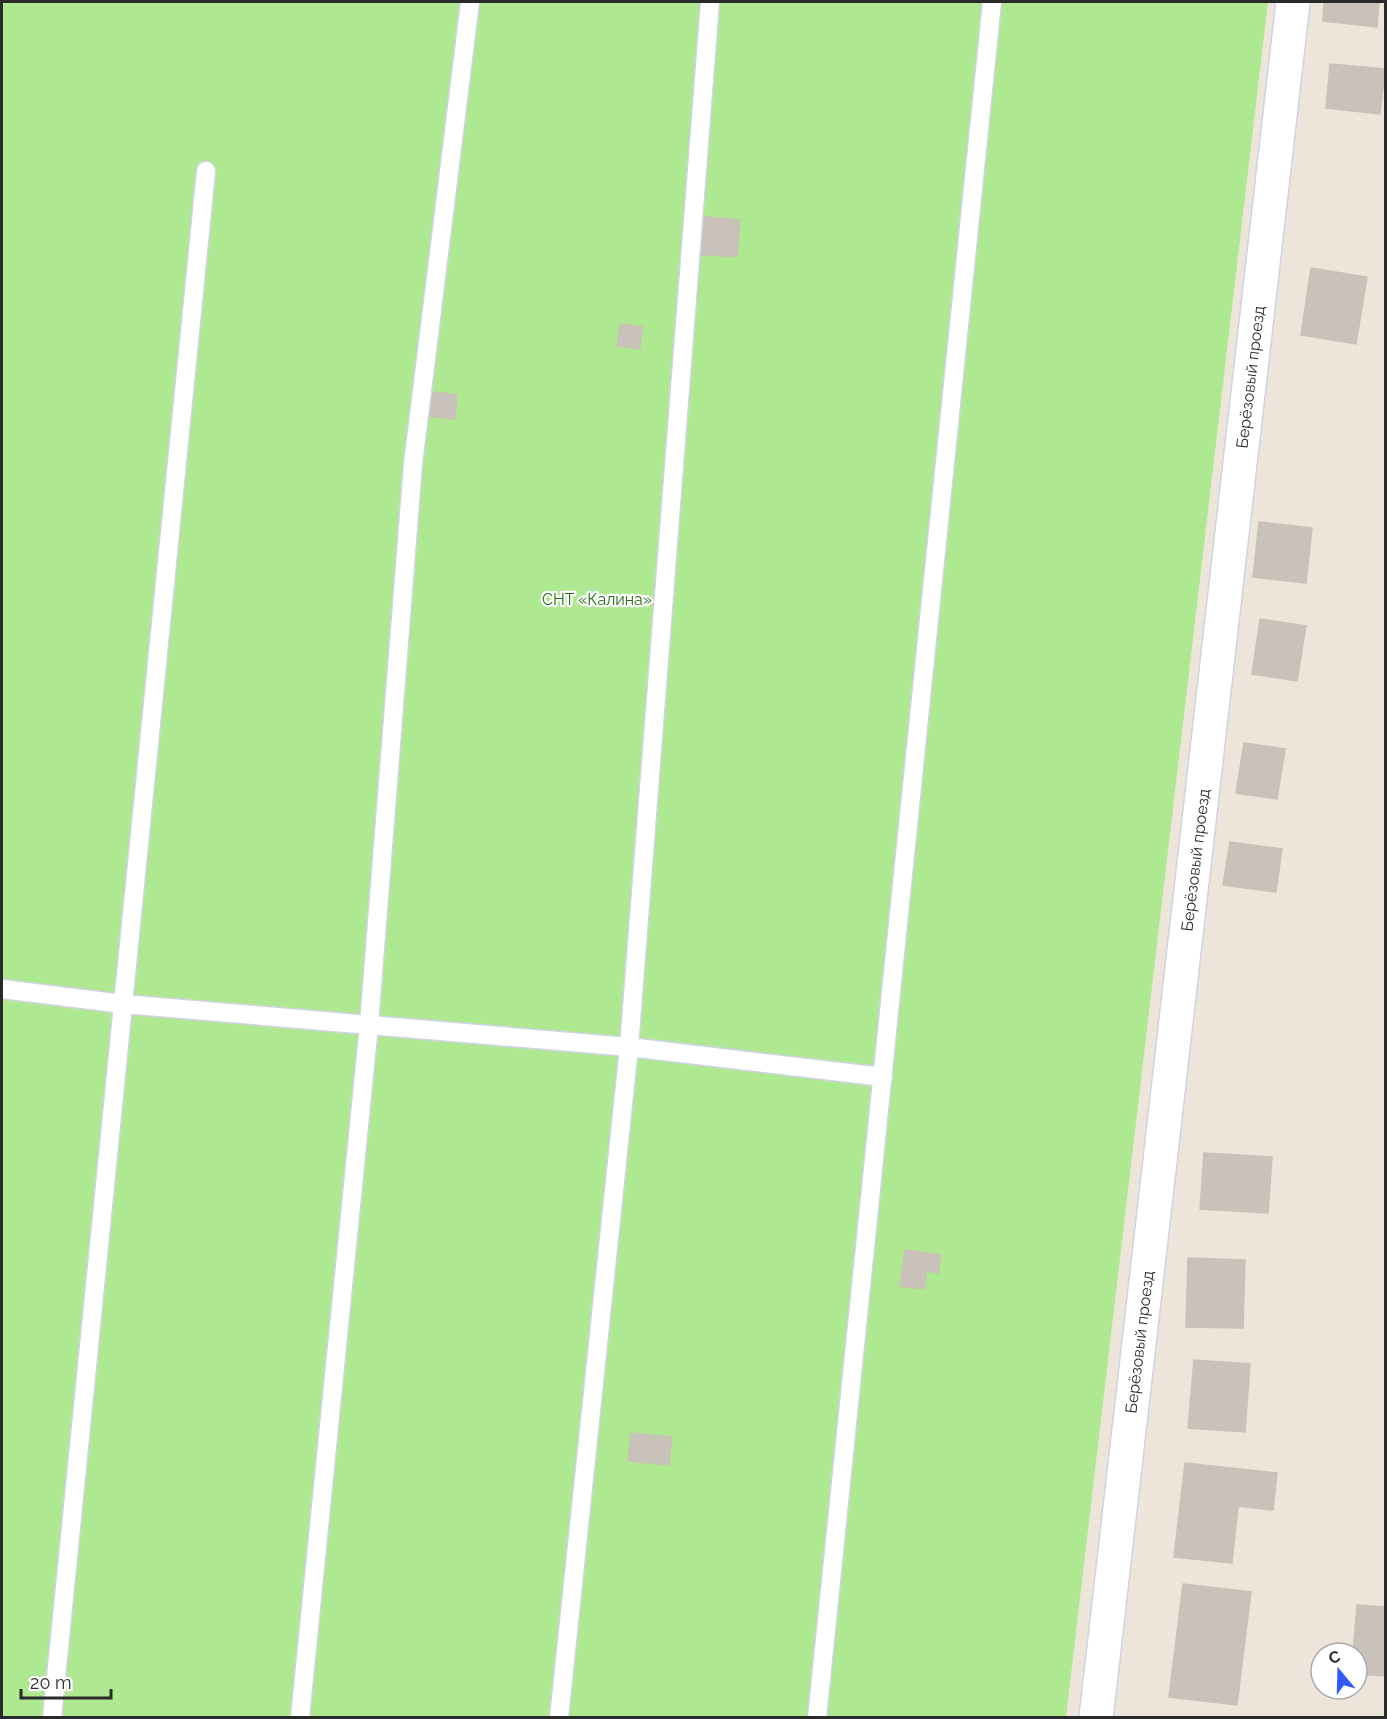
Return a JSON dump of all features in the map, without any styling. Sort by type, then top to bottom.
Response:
[{"type":"street","name":"Берёзовый проезд","points":[[1096,1718],[1293,2]]},
{"type":"lane","points":[[300,1718],[369,1025],[413,464],[470,2]]},
{"type":"lane","points":[[559,1718],[629,1047],[710,2]]},
{"type":"lane","points":[[817,1718],[992,2]]},
{"type":"lane","points":[[52,1718],[206,171]]},
{"type":"lane","points":[[2,989],[123,1004],[629,1047],[883,1077]]},
{"type":"green space","name":"СНТ «Калина»","points":[[2,2],[1268,2],[1066,1717],[2,1718]]},
{"type":"building","points":[[1324,2],[1379,2],[1377,27],[1323,21]]},
{"type":"building","points":[[1330,64],[1385,69],[1380,114],[1326,108]]},
{"type":"building","points":[[698,216],[740,220],[737,257],[695,254]]},
{"type":"building","points":[[1311,268],[1367,277],[1356,344],[1301,335]]},
{"type":"building","points":[[620,324],[642,327],[640,349],[617,346]]},
{"type":"building","points":[[427,391],[457,395],[455,419],[424,416]]},
{"type":"building","points":[[1259,522],[1312,528],[1306,583],[1253,577]]},
{"type":"building","points":[[1260,619],[1306,626],[1297,681],[1252,674]]},
{"type":"building","points":[[1244,743],[1285,749],[1277,799],[1236,793]]},
{"type":"building","points":[[1230,842],[1282,849],[1276,892],[1223,885]]},
{"type":"building","points":[[1204,1153],[1272,1157],[1268,1213],[1200,1209]]},
{"type":"building","points":[[905,1250],[941,1255],[938,1273],[927,1271],[924,1289],[900,1286]]},
{"type":"building","points":[[1188,1258],[1245,1260],[1243,1328],[1186,1327]]},
{"type":"building","points":[[1194,1360],[1250,1364],[1245,1432],[1188,1428]]},
{"type":"building","points":[[631,1433],[672,1437],[669,1465],[628,1461]]},
{"type":"building","points":[[1185,1463],[1277,1473],[1273,1510],[1238,1506],[1232,1563],[1174,1557]]},
{"type":"building","points":[[1183,1584],[1251,1592],[1237,1705],[1169,1697]]},
{"type":"building","points":[[1357,1605],[1386,1607],[1386,1676],[1369,1675],[1369,1641],[1354,1641]]}]
